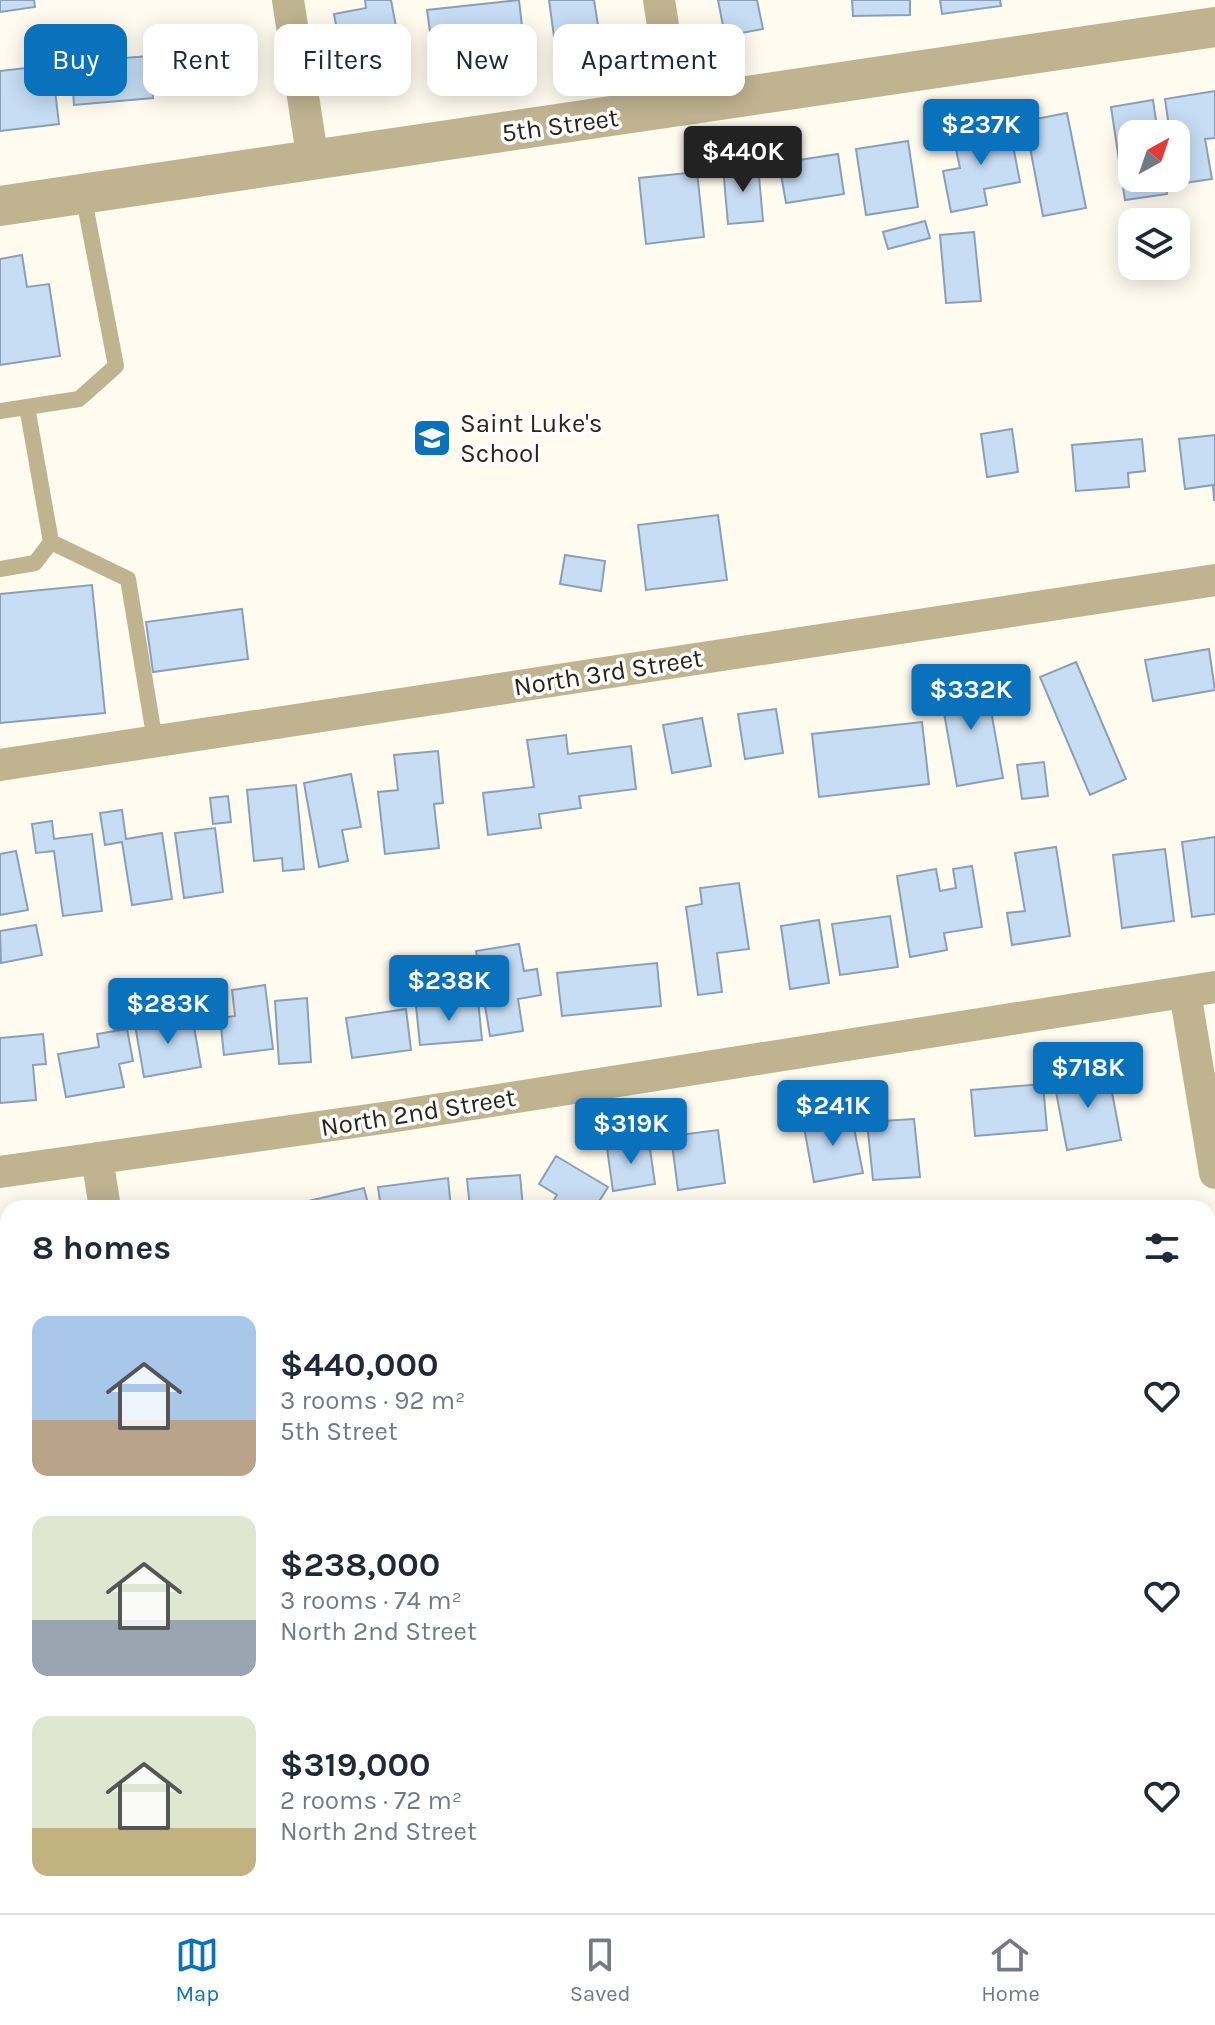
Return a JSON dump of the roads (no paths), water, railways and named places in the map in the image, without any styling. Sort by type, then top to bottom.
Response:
[{"type":"street","points":[[288,0],[313,161]]},
{"type":"street","points":[[659,0],[676,108]]},
{"type":"street","name":"5th Street","points":[[0,206],[1215,27]]},
{"type":"street","name":"North 3rd Street","points":[[0,765],[1215,580]]},
{"type":"street","points":[[1200,989],[1215,1173]]},
{"type":"street","name":"North 2nd Street","points":[[0,1172],[390,1117],[1200,989]]},
{"type":"street","points":[[97,1158],[104,1200]]},
{"type":"lane","points":[[0,411],[79,399],[116,366],[83,194]]},
{"type":"lane","points":[[0,569],[35,563],[51,542],[27,407]]},
{"type":"lane","points":[[51,542],[128,579],[155,741]]},
{"type":"place","name":"Saint Luke's School","points":[[432,438]]}]
